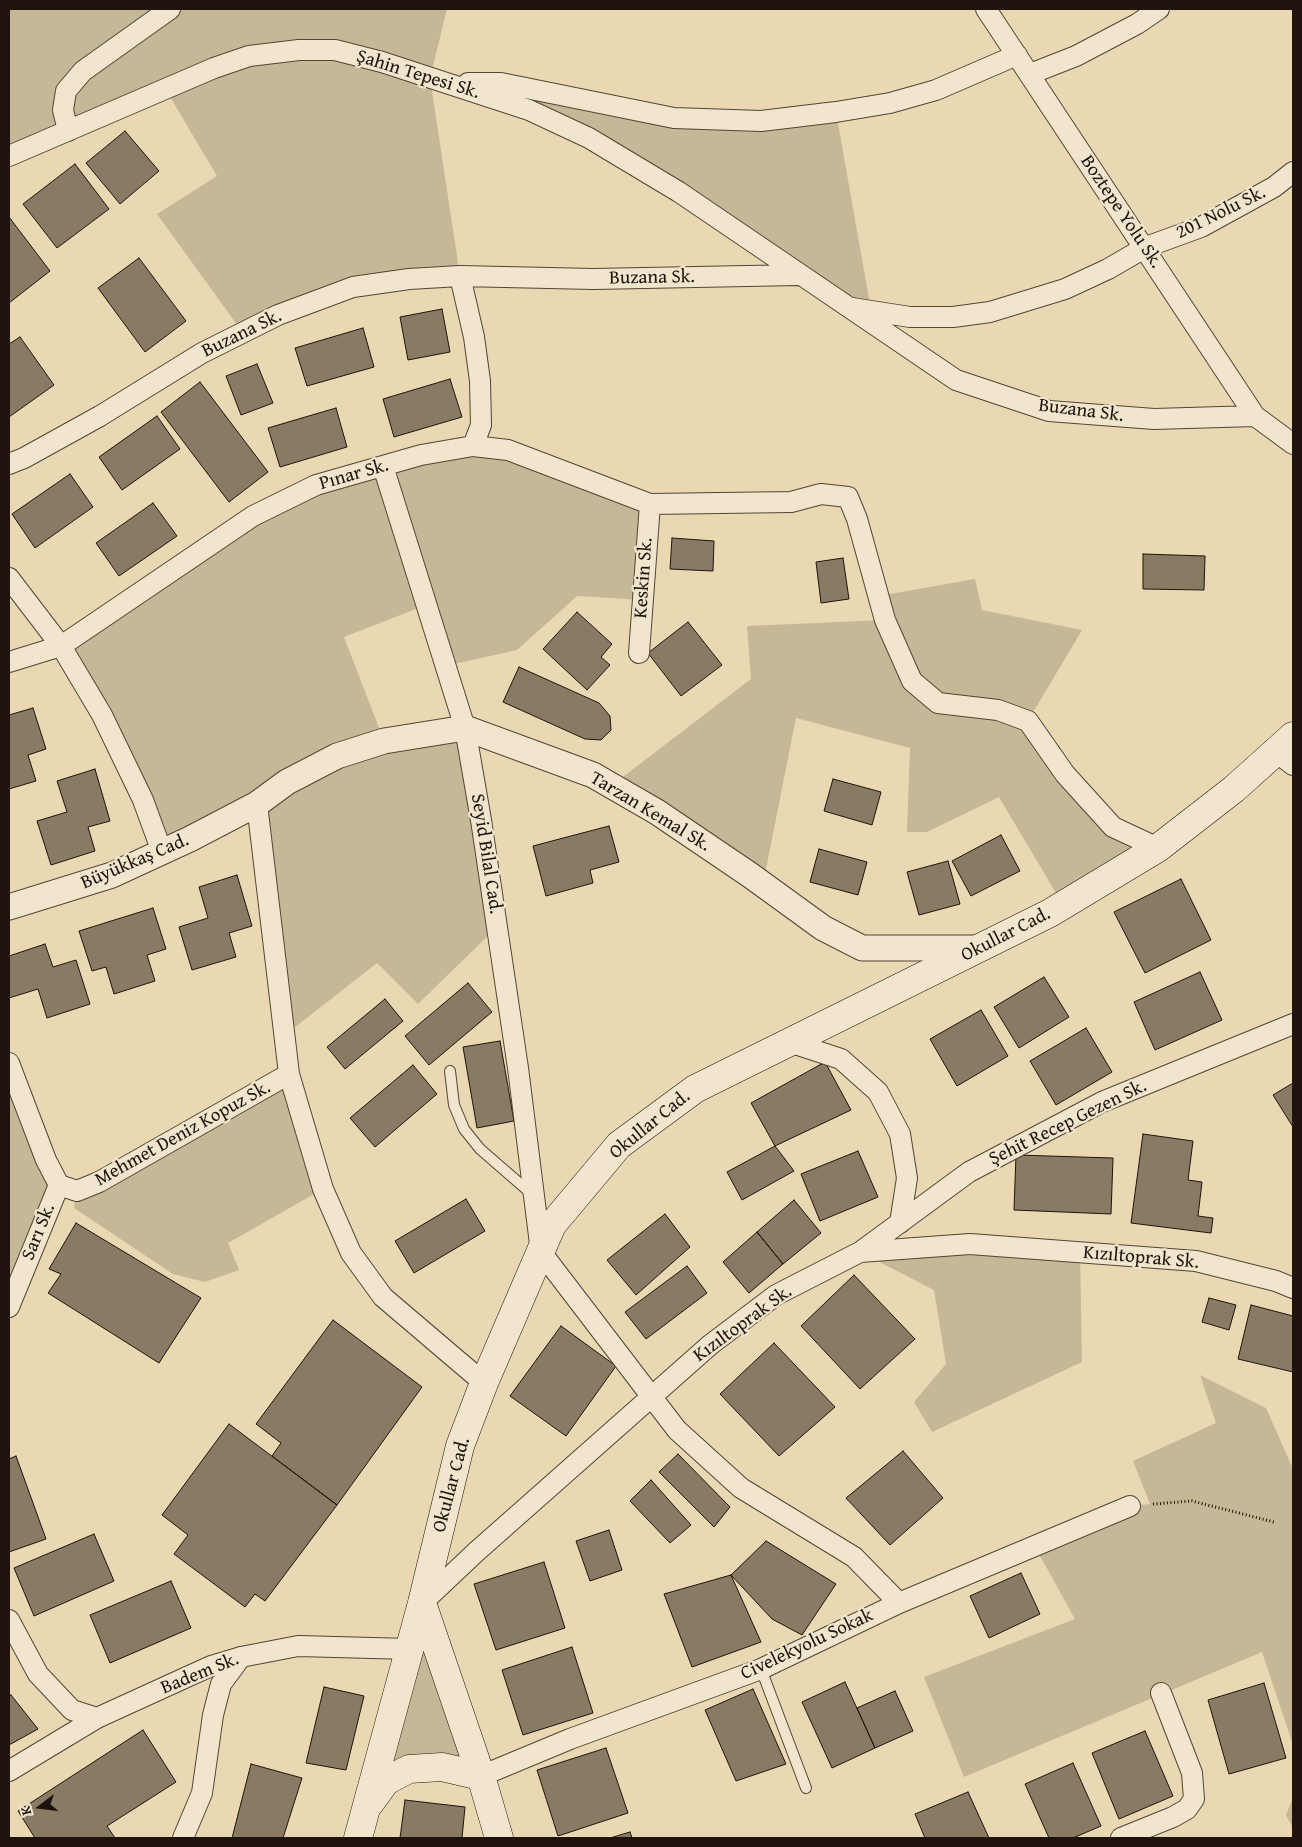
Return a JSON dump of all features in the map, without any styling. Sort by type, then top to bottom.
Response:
[{"type":"main road","name":"Okullar Cad.","points":[[358,1838],[422,1603],[460,1446],[484,1383],[552,1225],[620,1145],[695,1089],[1050,913],[1158,848],[1287,751]]},
{"type":"main road","points":[[422,1603],[499,1838]]},
{"type":"main road","points":[[367,1808],[386,1781],[409,1769],[442,1767],[480,1776]]},
{"type":"street","points":[[68,131],[63,110],[66,91],[83,71],[170,9]]},
{"type":"street","name":"Boztepe Yolu Sk.","points":[[986,9],[1146,247],[1255,416]]},
{"type":"street","points":[[1030,74],[1076,56],[1137,24],[1159,9]]},
{"type":"street","name":"Şahin Tepesi Sk.","points":[[9,156],[214,68],[249,56],[290,51],[335,50],[382,62],[529,110],[589,138],[679,192],[798,275]]},
{"type":"street","points":[[448,83],[501,83],[674,118],[761,121],[836,112],[890,102],[936,90],[1017,55]]},
{"type":"street","name":"201 Nolu Sk.","points":[[845,306],[910,317],[953,317],[990,312],[1065,289],[1108,269],[1146,247],[1201,227],[1274,187],[1293,172]]},
{"type":"street","name":"Buzana Sk.","points":[[9,464],[24,458],[100,416],[202,353],[278,315],[353,288],[409,279],[460,276],[593,279],[798,275],[956,380],[1049,411],[1154,419],[1255,416]]},
{"type":"street","points":[[460,276],[474,337],[480,381],[481,425],[473,446]]},
{"type":"street","points":[[1255,416],[1293,444]]},
{"type":"street","name":"Pınar Sk.","points":[[9,662],[60,646],[253,516],[316,485],[421,455],[473,446],[508,450],[650,504],[791,502],[821,494],[848,496],[857,519],[885,620],[912,681],[938,703],[998,710],[1028,721],[1065,774],[1112,827],[1158,848]]},
{"type":"street","name":"Seyid Bilal Cad.","points":[[383,466],[464,728],[496,918],[541,1252]]},
{"type":"street","name":"Keskin Sk.","points":[[639,653],[650,504]]},
{"type":"street","points":[[9,578],[60,646],[102,715],[143,800],[162,852]]},
{"type":"street","name":"Tarzan Kemal Sk.","points":[[257,804],[287,782],[337,756],[384,741],[464,728],[593,775],[665,818],[750,875],[823,928],[862,948],[980,948]]},
{"type":"street","points":[[257,804],[289,1074],[323,1189],[351,1253],[383,1297],[484,1383]]},
{"type":"street","name":"Büyükkaş Cad.","points":[[9,907],[112,874],[162,852],[257,804]]},
{"type":"street","name":"Şehit Recep Gezen Sk.","points":[[860,1252],[969,1172],[1102,1102],[1293,1024]]},
{"type":"street","points":[[789,1042],[841,1060],[878,1092],[900,1134],[907,1178],[900,1223]]},
{"type":"street","points":[[9,1063],[46,1160],[59,1185]]},
{"type":"street","name":"Mehmet Deniz Kopuz Sk.","points":[[59,1185],[77,1191],[99,1182],[289,1074]]},
{"type":"street","name":"Sarı Sk.","points":[[9,1307],[59,1185]]},
{"type":"street","name":"Kızıltoprak Sk.","points":[[422,1603],[476,1552],[710,1345],[776,1295],[860,1252],[970,1244],[1196,1260],[1276,1281],[1293,1288]]},
{"type":"street","points":[[541,1252],[653,1396],[677,1430],[741,1488],[854,1557],[899,1603]]},
{"type":"street","name":"Civelekyolu Sokak","points":[[480,1776],[570,1739],[761,1669],[899,1603],[1130,1506]]},
{"type":"street","points":[[9,1620],[38,1674],[72,1710],[97,1718]]},
{"type":"street","name":"Badem Sk.","points":[[9,1771],[97,1718],[211,1666],[241,1657],[298,1646],[410,1649]]},
{"type":"street","points":[[182,1838],[202,1793],[214,1715],[221,1684],[241,1657]]},
{"type":"street","points":[[1120,1838],[1173,1817],[1187,1809],[1194,1799],[1192,1773],[1161,1693]]},
{"type":"lane","points":[[450,1071],[454,1105],[464,1129],[480,1149],[534,1196]]},
{"type":"lane","points":[[761,1669],[806,1788]]},
{"type":"path","points":[[1130,1506],[1192,1501],[1274,1522]]},
{"type":"shaded area","points":[[9,9],[447,9],[430,78],[460,276],[409,279],[243,333],[157,214],[217,176],[166,90],[9,156]]},
{"type":"shaded area","points":[[501,83],[674,118],[836,112],[871,310],[529,110]]},
{"type":"shaded area","points":[[473,446],[650,504],[643,600],[577,596],[517,650],[445,666],[426,605],[344,637],[384,741],[465,728],[497,927],[418,1004],[377,963],[285,1035],[257,804],[162,852],[61,646],[316,485]]},
{"type":"shaded area","points":[[975,579],[982,610],[1082,630],[1028,721],[1113,827],[1158,848],[1063,905],[999,797],[927,832],[907,832],[910,748],[796,718],[763,884],[611,786],[751,679],[747,626],[885,620],[879,596]]},
{"type":"shaded area","points":[[9,1063],[59,1185],[9,1307]]},
{"type":"shaded area","points":[[289,1074],[323,1189],[228,1243],[239,1270],[205,1282],[173,1274],[74,1208],[77,1191]]},
{"type":"shaded area","points":[[860,1252],[1080,1252],[1082,1362],[932,1432],[914,1402],[946,1364],[934,1290]]},
{"type":"shaded area","points":[[1200,1375],[1266,1408],[1293,1469],[1293,1745],[1262,1652],[964,1777],[924,1677],[1075,1619],[1034,1545],[1130,1506],[1150,1504],[1133,1461],[1216,1423]]},
{"type":"shaded area","points":[[422,1603],[481,1776],[386,1781]]},
{"type":"shaded area","points":[[1293,1798],[1293,1828],[1286,1815]]},
{"type":"building","points":[[125,131],[159,171],[120,204],[86,163]]},
{"type":"building","points":[[75,164],[109,209],[57,248],[23,204]]},
{"type":"building","points":[[9,217],[50,271],[9,303]]},
{"type":"building","points":[[139,258],[186,321],[145,352],[98,288]]},
{"type":"building","points":[[442,309],[450,352],[408,360],[400,317]]},
{"type":"building","points":[[363,328],[374,367],[307,386],[295,348]]},
{"type":"building","points":[[20,337],[54,385],[9,417],[9,344]]},
{"type":"building","points":[[257,364],[273,403],[241,415],[226,376]]},
{"type":"building","points":[[450,379],[462,417],[394,437],[383,399]]},
{"type":"building","points":[[200,382],[268,472],[229,502],[161,412]]},
{"type":"building","points":[[336,408],[347,447],[280,467],[268,428]]},
{"type":"building","points":[[157,416],[180,449],[122,490],[99,457]]},
{"type":"building","points":[[70,474],[93,507],[35,548],[12,514]]},
{"type":"building","points":[[153,503],[177,536],[119,576],[96,543]]},
{"type":"building","points":[[672,538],[714,541],[713,571],[670,569]]},
{"type":"building","points":[[1143,554],[1205,556],[1204,590],[1143,589]]},
{"type":"building","points":[[843,558],[849,599],[821,603],[816,562]]},
{"type":"building","points":[[577,612],[612,644],[601,657],[610,665],[587,690],[543,649]]},
{"type":"building","points":[[688,622],[722,665],[681,696],[648,653]]},
{"type":"building","points":[[519,667],[599,703],[610,716],[611,730],[601,740],[585,739],[503,702]]},
{"type":"building","points":[[33,708],[46,749],[28,755],[36,781],[9,789],[9,715]]},
{"type":"building","points":[[95,769],[110,821],[88,827],[95,851],[51,865],[37,821],[67,812],[57,781]]},
{"type":"building","points":[[833,779],[881,792],[872,825],[824,811]]},
{"type":"building","points":[[609,826],[619,862],[590,870],[593,883],[546,896],[533,846]]},
{"type":"building","points":[[1001,835],[1020,871],[971,896],[952,861]]},
{"type":"building","points":[[819,849],[867,862],[858,895],[810,882]]},
{"type":"building","points":[[948,861],[960,904],[919,915],[907,872]]},
{"type":"building","points":[[237,875],[252,926],[229,933],[236,957],[192,970],[179,927],[208,918],[199,887]]},
{"type":"building","points":[[1181,879],[1211,940],[1145,973],[1114,912]]},
{"type":"building","points":[[153,908],[166,949],[147,955],[155,981],[114,994],[106,967],[92,971],[79,931]]},
{"type":"building","points":[[45,944],[53,967],[76,960],[90,1004],[47,1018],[38,989],[9,998],[9,956]]},
{"type":"building","points":[[1200,972],[1222,1020],[1155,1050],[1134,1002]]},
{"type":"building","points":[[1044,977],[1069,1017],[1019,1048],[994,1007]]},
{"type":"building","points":[[468,983],[492,1012],[429,1065],[405,1036]]},
{"type":"building","points":[[385,999],[403,1021],[345,1069],[327,1047]]},
{"type":"building","points":[[981,1010],[1008,1056],[957,1086],[930,1039]]},
{"type":"building","points":[[1086,1028],[1112,1072],[1056,1105],[1030,1061]]},
{"type":"building","points":[[500,1041],[514,1121],[477,1128],[463,1047]]},
{"type":"building","points":[[825,1062],[851,1110],[775,1146],[751,1103]]},
{"type":"building","points":[[413,1065],[437,1094],[375,1147],[350,1118]]},
{"type":"building","points":[[1293,1083],[1293,1127],[1273,1095]]},
{"type":"building","points":[[1143,1134],[1193,1141],[1188,1180],[1202,1182],[1198,1216],[1213,1218],[1211,1233],[1131,1223]]},
{"type":"building","points":[[775,1146],[794,1171],[742,1200],[727,1172]]},
{"type":"building","points":[[858,1151],[878,1197],[820,1221],[801,1174]]},
{"type":"building","points":[[1016,1155],[1113,1158],[1111,1214],[1014,1210]]},
{"type":"building","points":[[466,1199],[485,1231],[414,1273],[395,1241]]},
{"type":"building","points":[[794,1200],[821,1233],[783,1264],[757,1232]]},
{"type":"building","points":[[665,1214],[690,1247],[636,1295],[607,1260]]},
{"type":"building","points":[[76,1223],[201,1298],[159,1363],[48,1293],[61,1274],[49,1269]]},
{"type":"building","points":[[757,1232],[783,1264],[749,1293],[723,1262]]},
{"type":"building","points":[[687,1266],[707,1293],[646,1339],[625,1312]]},
{"type":"building","points":[[854,1275],[915,1339],[860,1389],[801,1326]]},
{"type":"building","points":[[1209,1298],[1236,1305],[1229,1330],[1202,1322]]},
{"type":"building","points":[[1251,1305],[1293,1316],[1293,1372],[1238,1359]]},
{"type":"building","points":[[333,1320],[422,1387],[337,1505],[272,1456],[281,1443],[256,1424]]},
{"type":"building","points":[[561,1326],[616,1366],[566,1436],[510,1396]]},
{"type":"building","points":[[774,1343],[835,1407],[779,1456],[720,1394]]},
{"type":"building","points":[[229,1424],[337,1505],[265,1601],[255,1594],[245,1607],[174,1554],[188,1535],[162,1515]]},
{"type":"building","points":[[903,1451],[943,1498],[890,1545],[846,1498]]},
{"type":"building","points":[[678,1454],[730,1507],[714,1527],[659,1472]]},
{"type":"building","points":[[16,1456],[46,1539],[9,1552],[9,1459]]},
{"type":"building","points":[[651,1480],[691,1525],[670,1543],[630,1501]]},
{"type":"building","points":[[609,1530],[622,1570],[590,1581],[576,1541]]},
{"type":"building","points":[[94,1534],[114,1581],[34,1616],[14,1568]]},
{"type":"building","points":[[766,1541],[836,1584],[802,1635],[772,1619],[731,1575]]},
{"type":"building","points":[[544,1562],[565,1628],[496,1650],[474,1584]]},
{"type":"building","points":[[1021,1573],[1040,1614],[989,1638],[970,1596]]},
{"type":"building","points":[[731,1575],[761,1642],[692,1667],[664,1594]]},
{"type":"building","points":[[171,1581],[191,1628],[110,1663],[90,1615]]},
{"type":"building","points":[[572,1647],[593,1713],[523,1735],[502,1670]]},
{"type":"building","points":[[845,1682],[875,1748],[832,1768],[802,1702]]},
{"type":"building","points":[[1264,1683],[1286,1758],[1229,1774],[1208,1700]]},
{"type":"building","points":[[324,1687],[364,1696],[346,1770],[306,1763]]},
{"type":"building","points":[[753,1689],[786,1764],[736,1781],[705,1710]]},
{"type":"building","points":[[895,1691],[913,1731],[875,1748],[857,1708]]},
{"type":"building","points":[[11,1695],[38,1729],[9,1745],[9,1696]]},
{"type":"building","points":[[143,1730],[176,1782],[107,1826],[115,1838],[35,1838],[18,1811]]},
{"type":"building","points":[[1145,1731],[1173,1796],[1119,1819],[1092,1753]]},
{"type":"building","points":[[606,1748],[628,1813],[558,1836],[537,1770]]},
{"type":"building","points":[[1073,1763],[1101,1826],[1073,1838],[1049,1838],[1025,1784]]},
{"type":"building","points":[[251,1764],[302,1778],[283,1838],[232,1838]]},
{"type":"building","points":[[968,1792],[989,1838],[925,1838],[915,1814]]},
{"type":"building","points":[[405,1800],[465,1807],[462,1838],[400,1838]]},
{"type":"building","points":[[630,1832],[632,1838],[610,1838]]}]
